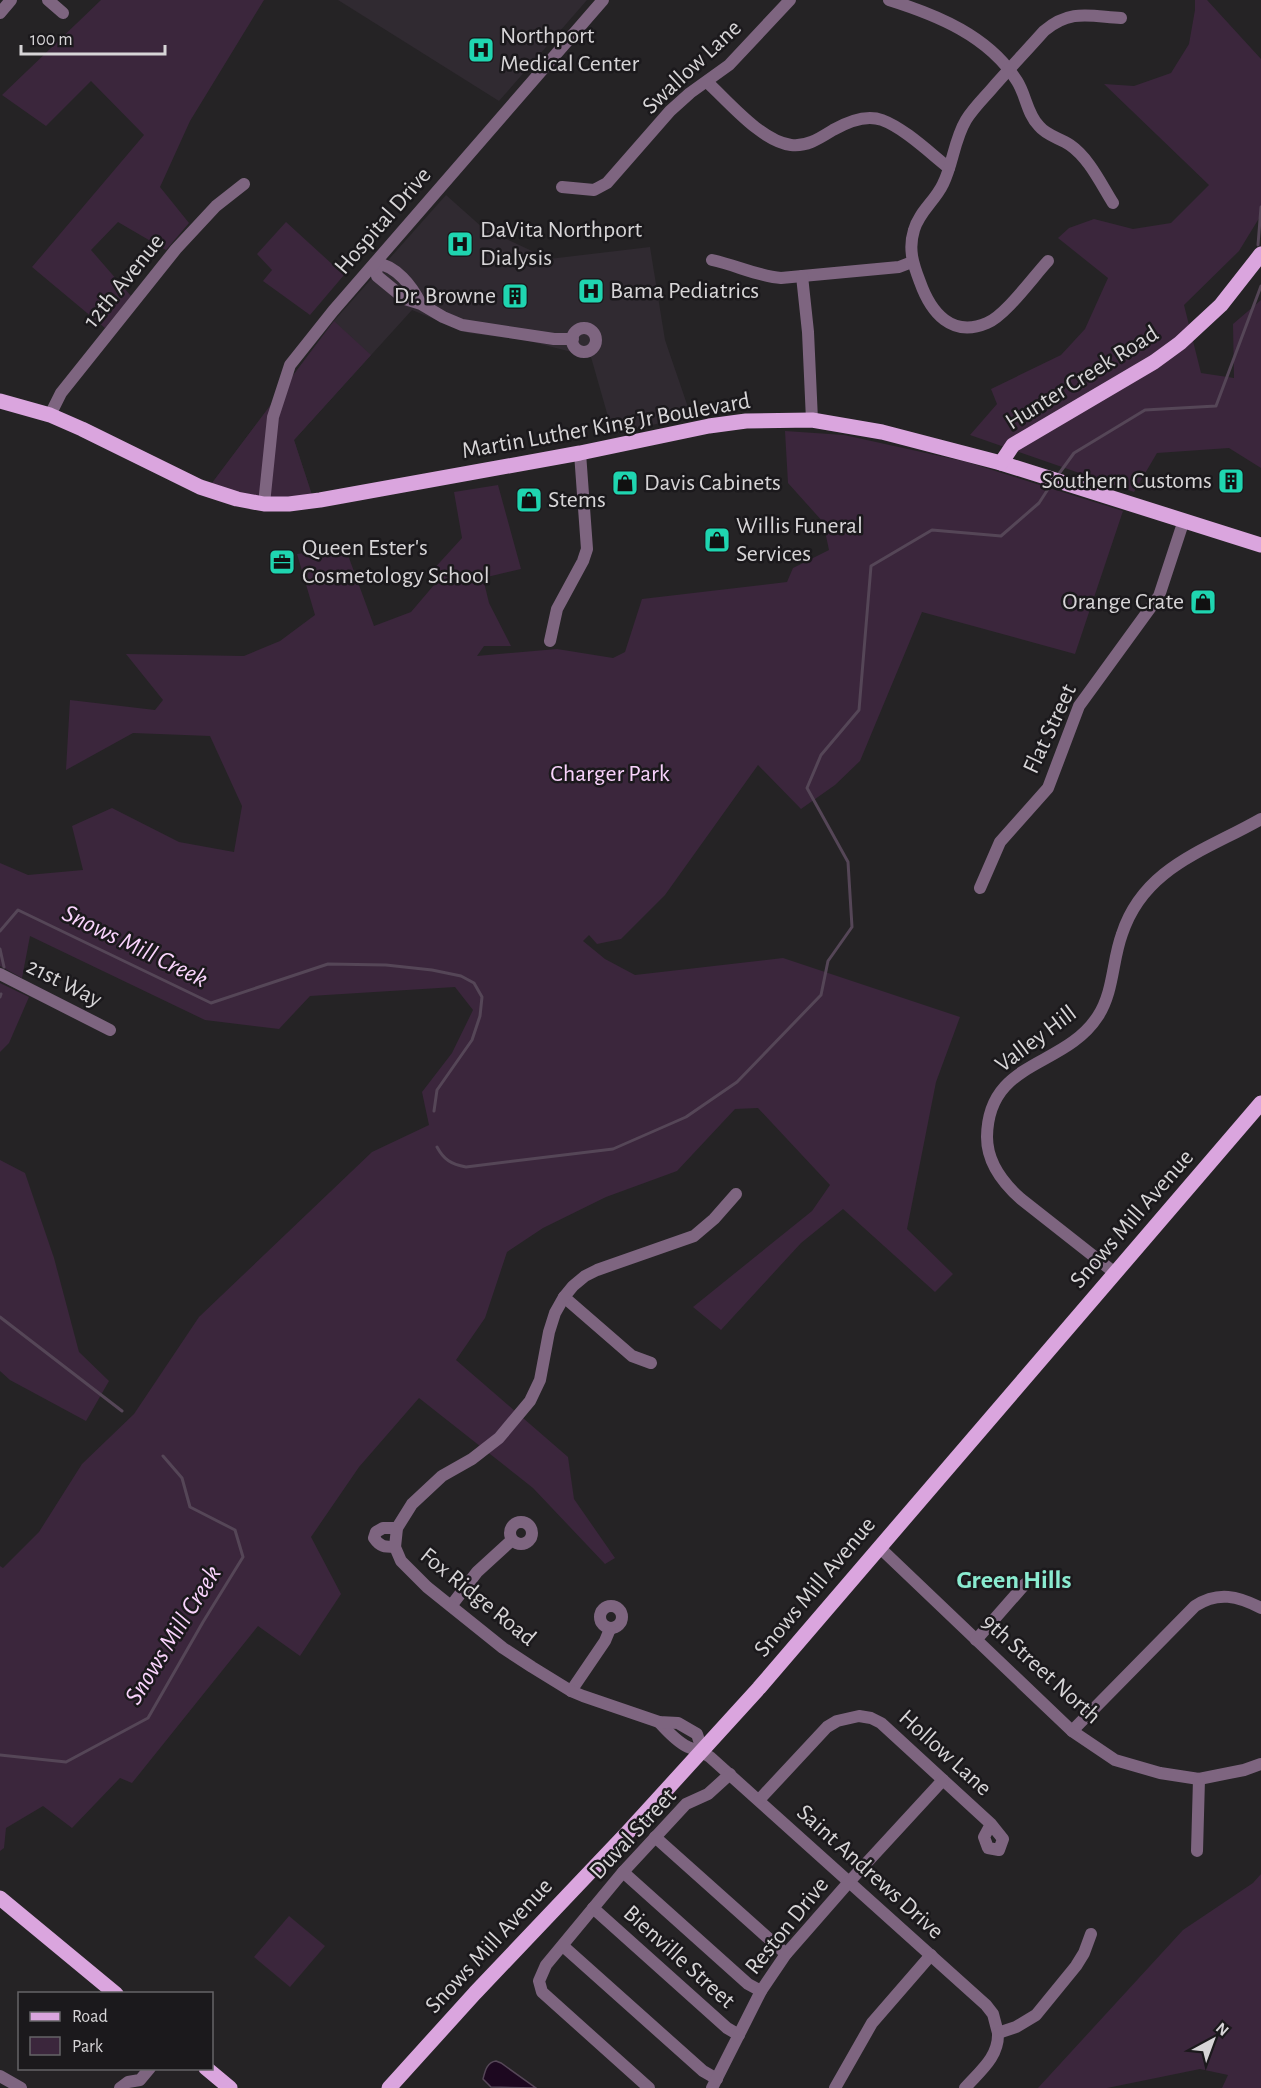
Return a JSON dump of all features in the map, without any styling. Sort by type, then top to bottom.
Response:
[{"type":"main road","name":"Hunter Creek Road","points":[[1001,463],[1013,445],[1154,362],[1180,343],[1221,305],[1261,254]]},
{"type":"main road","name":"Martin Luther King Jr Boulevard","points":[[0,401],[50,415],[200,487],[237,499],[264,504],[320,500],[580,453],[709,426],[746,421],[813,420],[882,432],[1001,463],[1261,545]]},
{"type":"main road","points":[[967,454],[1013,445]]},
{"type":"main road","name":"Snows Mill Avenue","points":[[389,2088],[765,1680],[1261,1103]]},
{"type":"main road","points":[[0,1898],[114,1992]]},
{"type":"main road","points":[[208,2070],[230,2088]]},
{"type":"street","points":[[0,13],[11,0]]},
{"type":"street","points":[[48,0],[63,13]]},
{"type":"street","name":"Hospital Drive","points":[[264,504],[273,417],[290,364],[333,310],[603,0]]},
{"type":"street","name":"Swallow Lane","points":[[562,187],[594,190],[607,183],[670,111],[749,45],[790,0]]},
{"type":"street","points":[[889,0],[922,5],[958,26],[993,53],[1018,83],[1038,126],[1072,146],[1087,162],[1113,203]]},
{"type":"street","points":[[1048,261],[1001,314],[990,322],[964,327],[951,324],[938,316],[923,292],[912,262],[910,246],[914,227],[922,213],[938,195],[966,120],[1044,31],[1054,22],[1065,17],[1077,15],[1121,18]]},
{"type":"street","points":[[707,82],[760,130],[780,142],[792,146],[805,145],[858,119],[870,118],[882,120],[903,132],[949,168]]},
{"type":"street","name":"12th Avenue","points":[[50,415],[61,393],[176,249],[216,206],[244,184]]},
{"type":"street","points":[[712,261],[734,265],[766,277],[899,267],[912,262]]},
{"type":"street","points":[[375,263],[387,264],[413,289],[421,304],[462,325],[554,339],[573,339]]},
{"type":"street","points":[[802,276],[813,420]]},
{"type":"street","points":[[550,641],[557,609],[583,561],[586,549],[580,453]]},
{"type":"street","name":"Flat Street","points":[[980,888],[1000,842],[1048,788],[1079,706],[1159,596],[1184,520]]},
{"type":"street","name":"Valley Hill","points":[[1114,1273],[1010,1189],[999,1174],[987,1144],[987,1126],[992,1108],[1008,1082],[1022,1071],[1064,1049],[1079,1038],[1097,1017],[1110,988],[1127,920],[1138,900],[1153,882],[1171,867],[1261,819]]},
{"type":"street","name":"21st Way","points":[[0,974],[110,1030]]},
{"type":"street","name":"Fox Ridge Road","points":[[702,1750],[697,1734],[678,1723],[659,1722],[571,1691],[503,1648],[427,1587],[401,1561],[395,1547],[397,1528],[405,1514],[425,1490],[442,1476],[472,1459],[500,1438],[530,1401],[540,1380],[555,1313],[564,1297],[585,1276],[597,1270],[671,1246],[694,1236],[704,1229],[736,1194]]},
{"type":"street","points":[[564,1297],[632,1356],[651,1363]]},
{"type":"street","points":[[395,1547],[384,1547],[374,1538],[376,1532],[383,1528],[397,1528]]},
{"type":"street","points":[[451,1606],[477,1572],[512,1539]]},
{"type":"street","name":"9th Street North","points":[[879,1547],[1072,1731],[1115,1760],[1160,1773],[1199,1779]]},
{"type":"street","points":[[976,1640],[1025,1584]]},
{"type":"street","points":[[1072,1731],[1195,1606],[1205,1599],[1228,1596],[1261,1608]]},
{"type":"street","points":[[571,1691],[605,1641],[610,1629]]},
{"type":"street","name":"Hollow Lane","points":[[759,1800],[827,1727],[848,1717],[859,1716],[881,1723],[991,1824]]},
{"type":"street","name":"Saint Andrews Drive","points":[[702,1750],[986,2005],[993,2014],[998,2033]]},
{"type":"street","points":[[1197,1851],[1199,1779],[1244,1770],[1261,1764]]},
{"type":"street","name":"Duval Street","points":[[649,2088],[542,1992],[539,1981],[542,1970],[655,1837],[686,1804],[708,1794],[730,1774]]},
{"type":"street","name":"Reston Drive","points":[[714,2084],[761,1991],[786,1954],[944,1780]]},
{"type":"street","points":[[655,1837],[786,1954]]},
{"type":"street","points":[[623,1872],[748,1984],[761,1991]]},
{"type":"street","name":"Bienville Street","points":[[593,1908],[727,2028],[739,2035]]},
{"type":"street","points":[[965,2088],[994,2054],[998,2033],[1016,2028],[1036,2015],[1076,1966],[1091,1934]]},
{"type":"street","points":[[563,1946],[714,2084]]},
{"type":"street","points":[[835,2088],[872,2023],[931,1954]]},
{"type":"street","points":[[124,2085],[131,2070]]},
{"type":"street","points":[[124,2085],[140,2080],[148,2070]]},
{"type":"street","points":[[0,2076],[21,2088]]},
{"type":"shaded area","name":"Northport Medical Center","points":[[338,0],[587,0],[499,101]]},
{"type":"shaded area","points":[[446,195],[483,228],[549,259],[650,247],[665,340],[691,416],[613,434],[591,357],[525,340],[468,333],[412,310],[294,440],[312,495],[209,487],[333,322]]},
{"type":"shaded area","points":[[496,2061],[536,2088],[491,2087],[483,2079],[488,2065]]},
{"type":"green space","points":[[101,0],[264,0],[190,121],[160,187],[189,223],[166,250],[118,222],[91,250],[131,296],[105,328],[32,267],[144,135],[91,81],[46,126],[2,95]]},
{"type":"green space","points":[[1195,0],[1207,0],[1261,59],[1261,215],[1239,251],[1184,305],[1201,373],[1234,378],[1233,324],[1261,300],[1261,468],[1229,448],[1157,453],[1134,492],[970,435],[997,404],[991,389],[1061,355],[1085,329],[1108,278],[1058,238],[1069,228],[1094,219],[1133,229],[1171,223],[1209,185],[1104,84],[1134,86],[1171,73],[1189,44]]},
{"type":"green space","points":[[286,222],[344,275],[310,315],[263,281],[272,270],[257,254]]},
{"type":"green space","points":[[334,321],[371,355],[294,440],[312,495],[244,504],[209,487]]},
{"type":"green space","name":"Charger Park","points":[[785,431],[844,435],[967,462],[1123,511],[1075,654],[922,612],[860,761],[835,785],[801,809],[758,765],[665,895],[621,939],[597,944],[589,935],[583,941],[605,959],[635,975],[783,958],[960,1017],[936,1082],[907,1229],[953,1274],[935,1292],[843,1209],[801,1243],[721,1330],[693,1307],[812,1211],[830,1185],[758,1108],[735,1109],[677,1171],[606,1197],[543,1228],[507,1252],[485,1318],[456,1360],[568,1457],[574,1499],[615,1558],[605,1564],[533,1488],[419,1398],[359,1467],[311,1537],[341,1594],[300,1656],[258,1626],[132,1783],[120,1778],[72,1828],[43,1806],[6,1828],[4,1848],[0,1851],[0,1566],[3,1568],[39,1532],[82,1464],[134,1414],[199,1317],[372,1152],[429,1125],[422,1092],[452,1053],[473,1010],[455,987],[310,996],[279,1029],[205,1020],[30,936],[22,978],[0,966],[0,863],[28,875],[83,870],[72,826],[112,808],[179,842],[234,852],[242,806],[210,736],[133,733],[66,770],[70,700],[155,710],[163,700],[126,654],[244,656],[280,641],[315,615],[297,554],[345,547],[374,626],[411,612],[434,585],[431,572],[462,538],[454,492],[498,485],[521,569],[483,578],[489,603],[511,646],[484,646],[477,656],[557,649],[613,658],[625,652],[642,599],[787,582],[793,568],[829,550],[823,522],[788,483]]},
{"type":"green space","points":[[0,983],[29,997],[9,1043],[0,1052]]},
{"type":"green space","points":[[0,1160],[25,1173],[54,1258],[79,1352],[109,1381],[86,1421],[10,1380],[0,1371]]},
{"type":"green space","points":[[1261,1874],[1261,2088],[1222,2088],[1228,2075],[1200,2069],[1107,2088],[1038,2088],[1183,1930],[1253,1883]]},
{"type":"green space","points":[[289,1916],[325,1946],[290,1987],[254,1957]]},
{"type":"waterway","name":"Snows Mill Creek","points":[[1258,245],[1261,207]]},
{"type":"waterway","name":"Snows Mill Creek","points":[[1058,475],[1074,453],[1145,410],[1216,406],[1261,286]]},
{"type":"waterway","name":"Snows Mill Creek","points":[[437,1147],[448,1161],[466,1167],[613,1149],[686,1117],[737,1082],[821,995],[828,961],[852,927],[848,862],[807,788],[821,755],[859,710],[871,566],[932,530],[1001,536],[1039,503],[1052,483]]},
{"type":"waterway","name":"Snows Mill Creek","points":[[0,931],[18,910],[211,1003],[328,964],[386,965],[461,976],[474,983],[482,997],[480,1016],[472,1040],[437,1090],[434,1111]]},
{"type":"waterway","name":"Snows Mill Creek","points":[[0,949],[4,967]]},
{"type":"waterway","name":"Snows Mill Creek","points":[[0,1317],[122,1411]]},
{"type":"waterway","name":"Snows Mill Creek","points":[[0,1755],[66,1762],[148,1718],[243,1557],[235,1530],[190,1507],[182,1478],[163,1456]]},
{"type":"place","name":"Northport Medical Center","points":[[481,50]]},
{"type":"place","name":"DaVita Northport Dialysis","points":[[460,244]]},
{"type":"place","name":"Bama Pediatrics","points":[[591,291]]},
{"type":"place","name":"Dr. Browne","points":[[515,296]]},
{"type":"place","name":"Southern Customs","points":[[1231,481]]},
{"type":"place","name":"Davis Cabinets","points":[[625,483]]},
{"type":"place","name":"Stems","points":[[529,500]]},
{"type":"place","name":"Willis Funeral Services","points":[[717,540]]},
{"type":"place","name":"Queen Ester's Cosmetology School","points":[[282,562]]},
{"type":"place","name":"Orange Crate","points":[[1203,602]]},
{"type":"district","name":"Green Hills","points":[[1014,1580]]}]
